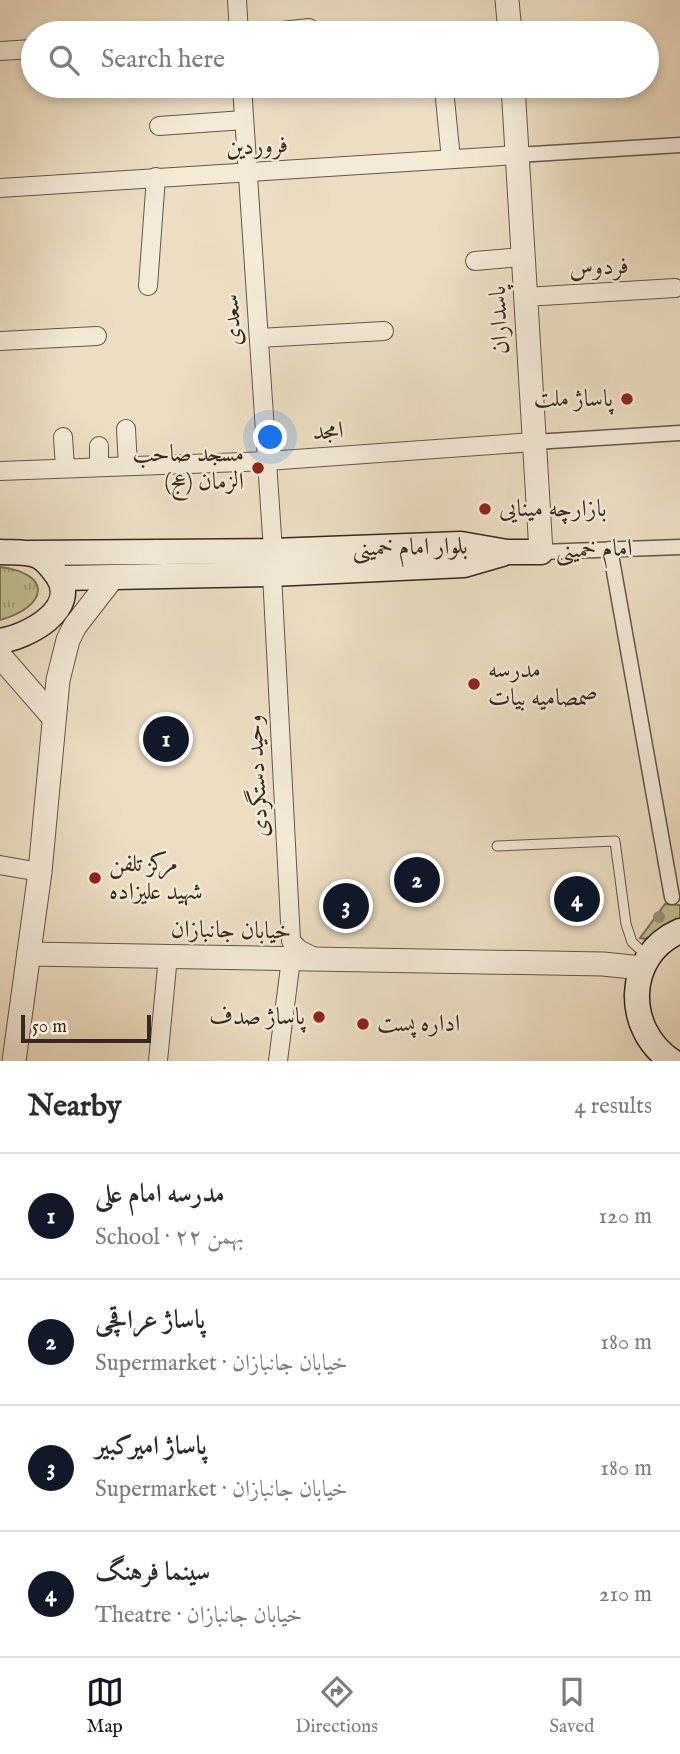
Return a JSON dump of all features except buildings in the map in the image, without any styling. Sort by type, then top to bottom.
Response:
[{"type":"main road","name":"بلوار امام خمینی","points":[[60,578],[113,577],[461,544],[507,552]]},
{"type":"main road","name":"بلوار امام خمینی","points":[[0,552],[272,563]]},
{"type":"main road","name":"امام خمینی","points":[[507,552],[541,552]]},
{"type":"main road","points":[[0,640],[22,636],[47,621],[61,602],[60,578],[44,560],[30,554]]},
{"type":"main road","points":[[672,1061],[652,1044],[638,1016],[636,999],[645,962],[657,946],[680,931]]},
{"type":"street","points":[[237,0],[238,21]]},
{"type":"street","points":[[508,0],[509,21]]},
{"type":"street","points":[[0,51],[21,50]]},
{"type":"street","name":"سعدی","points":[[243,98],[272,563]]},
{"type":"street","name":"پاسداران","points":[[514,98],[525,242],[525,297],[541,552]]},
{"type":"street","points":[[445,99],[452,159]]},
{"type":"street","points":[[159,126],[244,120]]},
{"type":"street","points":[[517,155],[680,145]]},
{"type":"street","name":"فروردین","points":[[0,188],[517,155]]},
{"type":"street","points":[[148,286],[156,177]]},
{"type":"street","points":[[475,261],[525,242]]},
{"type":"street","name":"فردوس","points":[[525,297],[675,288]]},
{"type":"street","points":[[259,338],[384,331]]},
{"type":"street","points":[[0,341],[97,336]]},
{"type":"street","points":[[127,429],[128,466]]},
{"type":"street","points":[[534,442],[680,433]]},
{"type":"street","points":[[63,438],[65,468]]},
{"type":"street","name":"امجد","points":[[0,471],[267,461],[534,442]]},
{"type":"street","points":[[99,446],[99,467]]},
{"type":"street","name":"امام خمینی","points":[[541,552],[680,547]]},
{"type":"street","points":[[610,550],[673,897]]},
{"type":"street","name":"وحید دستگردی","points":[[272,563],[293,876],[291,941],[300,950],[319,959]]},
{"type":"street","points":[[14,1061],[40,872],[54,718],[68,640],[113,577]]},
{"type":"street","points":[[0,656],[54,718]]},
{"type":"street","points":[[0,865],[40,872]]},
{"type":"street","name":"خیابان جانبازان","points":[[29,954],[603,964],[645,962]]},
{"type":"street","points":[[158,1061],[168,956]]},
{"type":"street","points":[[278,1061],[291,959]]},
{"type":"lane","points":[[497,846],[615,841],[626,924],[632,942],[645,962]]},
{"type":"green space","points":[[0,567],[29,576],[36,583],[38,591],[27,607],[0,620]]},
{"type":"green space","points":[[665,904],[680,905],[680,921],[645,939],[640,938]]},
{"type":"place","name":"پاساژ ملت","points":[[627,399]]},
{"type":"place","name":"مسجد صاحب الزمان (عج)","points":[[258,468]]},
{"type":"place","name":"بازارچه مینایی","points":[[485,509]]},
{"type":"place","name":"مدرسه صمصامیه بیات","points":[[474,684]]},
{"type":"place","name":"مدرسه امام علی","points":[[166,739]]},
{"type":"place","name":"مرکز تلفن شهید علیزاده","points":[[95,878]]},
{"type":"place","name":"پاساژ عراقچی","points":[[417,880]]},
{"type":"place","name":"سینما فرهنگ","points":[[577,899]]},
{"type":"place","name":"پاساژ امیرکبیر","points":[[346,906]]},
{"type":"place","name":"پاساژ صدف","points":[[319,1017]]},
{"type":"place","name":"اداره پست","points":[[363,1024]]}]
